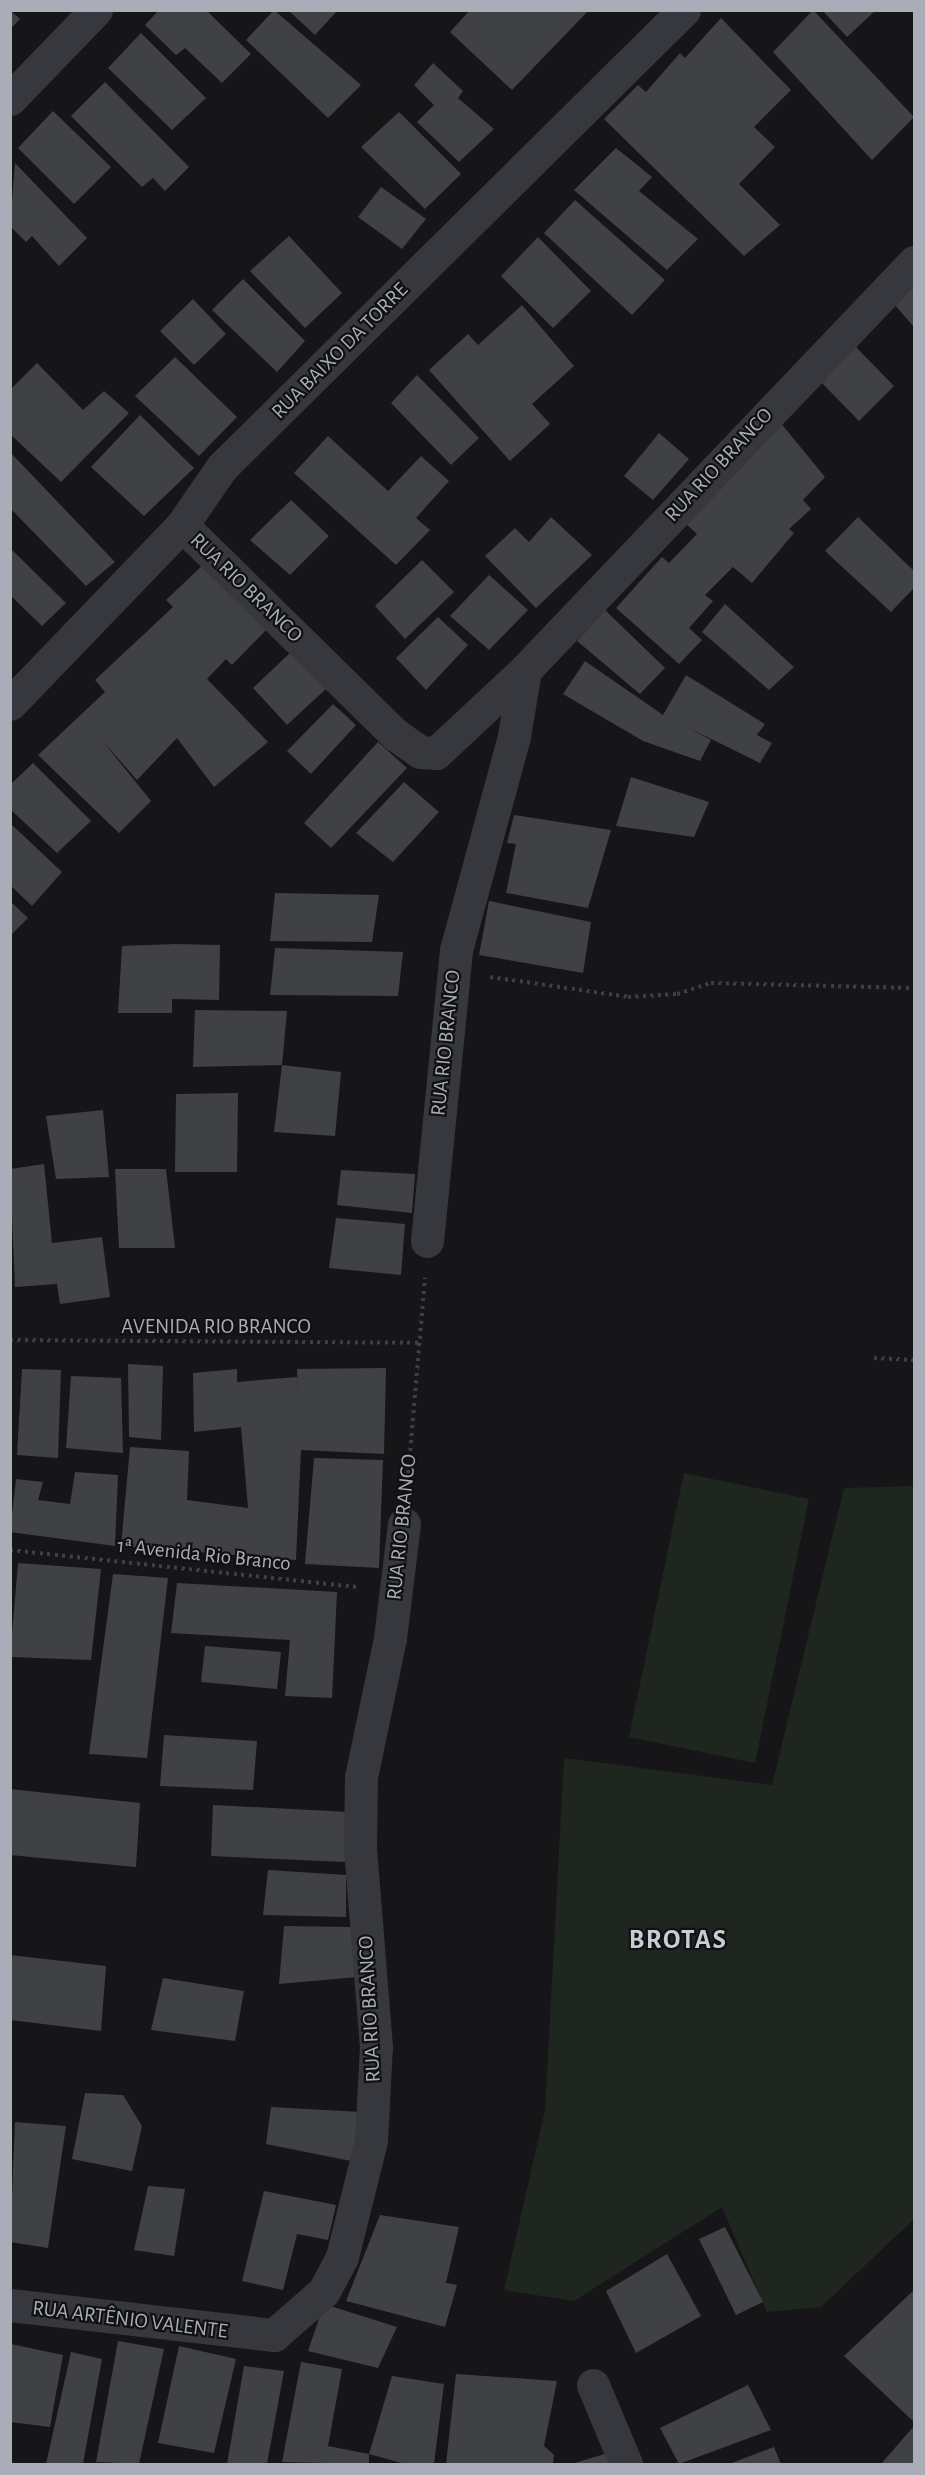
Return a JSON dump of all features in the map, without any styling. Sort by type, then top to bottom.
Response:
[{"type":"street","points":[[10,99],[96,10]]},
{"type":"street","name":"RUA BAIXO DA TORRE","points":[[10,704],[182,525],[222,467],[676,13]]},
{"type":"street","name":"RUA RIO BRANCO","points":[[182,525],[396,735],[420,752],[436,753],[450,744],[525,670],[915,261]]},
{"type":"street","name":"RUA RIO BRANCO","points":[[427,1241],[452,972],[525,670]]},
{"type":"street","name":"RUA RIO BRANCO","points":[[249,2335],[274,2335],[324,2291],[354,2220],[371,2141],[376,2047],[360,1850],[361,1777],[395,1591],[404,1524]]},
{"type":"street","name":"RUA ARTÊNIO VALENTE","points":[[10,2305],[249,2335]]},
{"type":"street","points":[[593,2385],[626,2464]]},
{"type":"path","points":[[452,972],[628,998],[677,994],[711,983],[915,988]]},
{"type":"path","name":"RUA RIO BRANCO","points":[[404,1524],[421,1343],[427,1241]]},
{"type":"path","name":"AVENIDA RIO BRANCO","points":[[10,1340],[421,1343]]},
{"type":"path","points":[[874,1358],[915,1359]]},
{"type":"path","name":"1ª Avenida Rio Branco","points":[[10,1550],[395,1591]]},
{"type":"shaded area","points":[[684,1473],[809,1499],[755,1763],[629,1737]]},
{"type":"shaded area","points":[[914,1486],[914,2219],[821,2307],[767,2312],[722,2207],[574,2301],[504,2290],[545,2110],[564,1758],[772,1785],[844,1488]]},
{"type":"building","points":[[10,10],[20,19],[10,29]]},
{"type":"building","points":[[159,10],[206,10],[251,54],[222,83],[185,48],[176,55],[145,25]]},
{"type":"building","points":[[274,10],[361,85],[328,118],[246,40]]},
{"type":"building","points":[[288,10],[338,10],[315,35]]},
{"type":"building","points":[[470,10],[589,10],[512,90],[450,32]]},
{"type":"building","points":[[813,10],[914,117],[872,160],[773,52]]},
{"type":"building","points":[[822,10],[876,10],[847,37]]},
{"type":"building","points":[[721,18],[791,90],[754,127],[775,147],[739,184],[780,225],[744,256],[604,119],[638,85],[646,92],[680,53],[685,58]]},
{"type":"building","points":[[141,33],[206,98],[172,130],[108,68]]},
{"type":"building","points":[[433,63],[463,91],[458,98],[494,129],[459,162],[417,122],[434,105],[414,85]]},
{"type":"building","points":[[105,82],[189,167],[165,191],[153,178],[142,187],[71,116]]},
{"type":"building","points":[[53,111],[111,167],[74,204],[18,148]]},
{"type":"building","points":[[399,112],[461,174],[425,209],[361,147]]},
{"type":"building","points":[[616,148],[652,177],[639,191],[698,239],[667,270],[574,190]]},
{"type":"building","points":[[15,163],[87,238],[59,266],[32,236],[26,242],[10,226]]},
{"type":"building","points":[[381,187],[426,219],[402,249],[358,217]]},
{"type":"building","points":[[575,200],[665,280],[632,315],[544,233]]},
{"type":"building","points":[[289,236],[342,293],[305,328],[250,271]]},
{"type":"building","points":[[538,237],[591,291],[553,328],[501,276]]},
{"type":"building","points":[[243,279],[305,341],[277,372],[212,310]]},
{"type":"building","points":[[914,281],[914,327],[893,303]]},
{"type":"building","points":[[193,299],[226,334],[194,365],[160,331]]},
{"type":"building","points":[[522,305],[574,366],[532,404],[550,424],[510,461],[429,370],[468,334],[478,345]]},
{"type":"building","points":[[854,345],[894,386],[859,421],[820,381]]},
{"type":"building","points":[[175,357],[237,417],[199,456],[135,396]]},
{"type":"building","points":[[37,363],[83,410],[104,391],[129,413],[61,482],[10,434],[10,390]]},
{"type":"building","points":[[417,375],[479,438],[451,465],[391,403]]},
{"type":"building","points":[[140,415],[194,468],[144,516],[91,467]]},
{"type":"building","points":[[780,422],[825,477],[803,500],[811,509],[789,529],[794,533],[752,583],[733,567],[705,595],[713,601],[689,628],[702,640],[679,664],[616,608],[662,557],[669,563],[697,534],[685,523]]},
{"type":"building","points":[[659,433],[689,459],[653,500],[624,476]]},
{"type":"building","points":[[328,436],[388,491],[421,456],[449,481],[416,518],[430,530],[396,565],[294,473]]},
{"type":"building","points":[[10,452],[115,562],[86,586],[10,508]]},
{"type":"building","points":[[291,500],[329,536],[290,575],[250,540]]},
{"type":"building","points":[[551,517],[592,555],[536,608],[485,556],[515,528],[529,542]]},
{"type":"building","points":[[858,517],[914,571],[914,588],[891,612],[825,551]]},
{"type":"building","points":[[10,548],[66,603],[42,626],[10,595]]},
{"type":"building","points":[[422,560],[454,592],[405,639],[375,606]]},
{"type":"building","points":[[205,563],[269,627],[232,665],[226,659],[207,679],[268,742],[214,787],[177,738],[137,780],[101,739],[151,801],[119,833],[38,755],[105,692],[95,680],[173,607],[166,600]]},
{"type":"building","points":[[489,575],[528,610],[489,650],[450,616]]},
{"type":"building","points":[[725,604],[794,667],[769,690],[702,632]]},
{"type":"building","points":[[605,610],[665,668],[640,694],[577,641]]},
{"type":"building","points":[[438,617],[468,645],[426,690],[396,658]]},
{"type":"building","points":[[291,652],[327,688],[287,725],[253,688]]},
{"type":"building","points":[[585,661],[663,715],[686,675],[765,724],[757,735],[772,743],[760,763],[689,728],[711,740],[700,761],[643,741],[563,694]]},
{"type":"building","points":[[333,704],[356,725],[311,774],[287,751]]},
{"type":"building","points":[[378,742],[407,768],[331,848],[304,823]]},
{"type":"building","points":[[33,763],[91,821],[57,853],[10,809],[10,785]]},
{"type":"building","points":[[631,777],[709,802],[694,837],[616,826]]},
{"type":"building","points":[[404,782],[439,812],[393,862],[356,833]]},
{"type":"building","points":[[514,815],[611,830],[588,908],[506,893],[516,844],[507,843]]},
{"type":"building","points":[[10,823],[62,872],[32,906],[10,885]]},
{"type":"building","points":[[275,893],[379,895],[372,942],[270,941]]},
{"type":"building","points":[[10,901],[28,918],[10,936]]},
{"type":"building","points":[[489,901],[591,922],[583,973],[479,955]]},
{"type":"building","points":[[220,945],[219,1000],[172,999],[172,1013],[118,1013],[122,946]]},
{"type":"building","points":[[275,948],[403,952],[398,996],[270,995]]},
{"type":"building","points":[[195,1010],[287,1011],[282,1065],[193,1067]]},
{"type":"building","points":[[282,1065],[341,1072],[335,1136],[274,1132]]},
{"type":"building","points":[[238,1093],[237,1172],[175,1172],[176,1094]]},
{"type":"building","points":[[103,1110],[109,1177],[56,1179],[46,1116]]},
{"type":"building","points":[[44,1164],[52,1243],[102,1237],[110,1297],[60,1304],[57,1284],[15,1287],[10,1169]]},
{"type":"building","points":[[115,1169],[166,1169],[175,1248],[119,1248]]},
{"type":"building","points":[[341,1170],[415,1174],[412,1213],[337,1205]]},
{"type":"building","points":[[336,1218],[405,1224],[401,1275],[329,1268]]},
{"type":"building","points":[[128,1364],[163,1366],[161,1440],[129,1437]]},
{"type":"building","points":[[386,1368],[384,1454],[301,1450],[296,1560],[121,1546],[130,1447],[189,1451],[187,1500],[248,1508],[241,1427],[194,1432],[193,1373],[237,1369],[237,1382],[297,1377],[298,1393],[297,1369]]},
{"type":"building","points":[[22,1369],[61,1370],[58,1458],[17,1455]]},
{"type":"building","points":[[71,1376],[121,1378],[123,1453],[66,1448]]},
{"type":"building","points":[[314,1458],[383,1460],[379,1568],[305,1564]]},
{"type":"building","points":[[75,1472],[118,1475],[115,1546],[10,1532],[16,1479],[43,1482],[38,1500],[70,1504]]},
{"type":"building","points":[[18,1563],[101,1569],[91,1660],[10,1657]]},
{"type":"building","points":[[113,1574],[168,1578],[147,1758],[89,1754]]},
{"type":"building","points":[[177,1583],[337,1592],[332,1698],[285,1696],[290,1640],[171,1633]]},
{"type":"building","points":[[205,1646],[281,1652],[277,1689],[201,1682]]},
{"type":"building","points":[[164,1735],[257,1741],[253,1790],[160,1786]]},
{"type":"building","points":[[10,1789],[140,1803],[136,1867],[10,1855]]},
{"type":"building","points":[[213,1805],[349,1812],[345,1862],[211,1856]]},
{"type":"building","points":[[268,1870],[346,1875],[346,1917],[263,1915]]},
{"type":"building","points":[[284,1926],[351,1927],[357,1977],[279,1984]]},
{"type":"building","points":[[10,1955],[106,1966],[101,2031],[10,2020]]},
{"type":"building","points":[[163,1978],[244,1991],[235,2041],[151,2030]]},
{"type":"building","points":[[85,2093],[123,2095],[142,2126],[132,2171],[72,2159]]},
{"type":"building","points":[[271,2107],[361,2112],[351,2161],[266,2144]]},
{"type":"building","points":[[15,2122],[66,2126],[48,2248],[10,2242]]},
{"type":"building","points":[[148,2186],[185,2189],[174,2256],[134,2250]]},
{"type":"building","points":[[264,2191],[336,2205],[328,2240],[297,2234],[283,2290],[242,2281]]},
{"type":"building","points":[[380,2215],[459,2227],[446,2283],[457,2285],[445,2327],[346,2301]]},
{"type":"building","points":[[725,2227],[763,2302],[736,2315],[699,2239]]},
{"type":"building","points":[[667,2254],[701,2316],[636,2353],[606,2291]]},
{"type":"building","points":[[914,2290],[914,2422],[844,2356]]},
{"type":"building","points":[[324,2304],[397,2327],[378,2368],[308,2351]]},
{"type":"building","points":[[118,2341],[164,2349],[139,2464],[96,2462]]},
{"type":"building","points":[[11,2344],[63,2355],[50,2427],[10,2422]]},
{"type":"building","points":[[179,2346],[236,2359],[214,2453],[158,2443]]},
{"type":"building","points":[[71,2352],[102,2359],[83,2464],[46,2464]]},
{"type":"building","points":[[301,2362],[342,2369],[328,2446],[369,2454],[369,2464],[282,2462]]},
{"type":"building","points":[[244,2366],[284,2371],[267,2464],[227,2464]]},
{"type":"building","points":[[456,2374],[557,2381],[544,2446],[554,2455],[553,2464],[446,2464]]},
{"type":"building","points":[[392,2376],[444,2384],[434,2464],[405,2464],[369,2454]]},
{"type":"building","points":[[748,2385],[771,2430],[679,2464],[660,2428]]},
{"type":"building","points":[[914,2426],[914,2464],[881,2464]]},
{"type":"building","points":[[774,2447],[781,2464],[729,2464]]},
{"type":"building","points":[[608,2453],[613,2464],[571,2464]]},
{"type":"district","name":"BROTAS","points":[[678,1940]]}]
